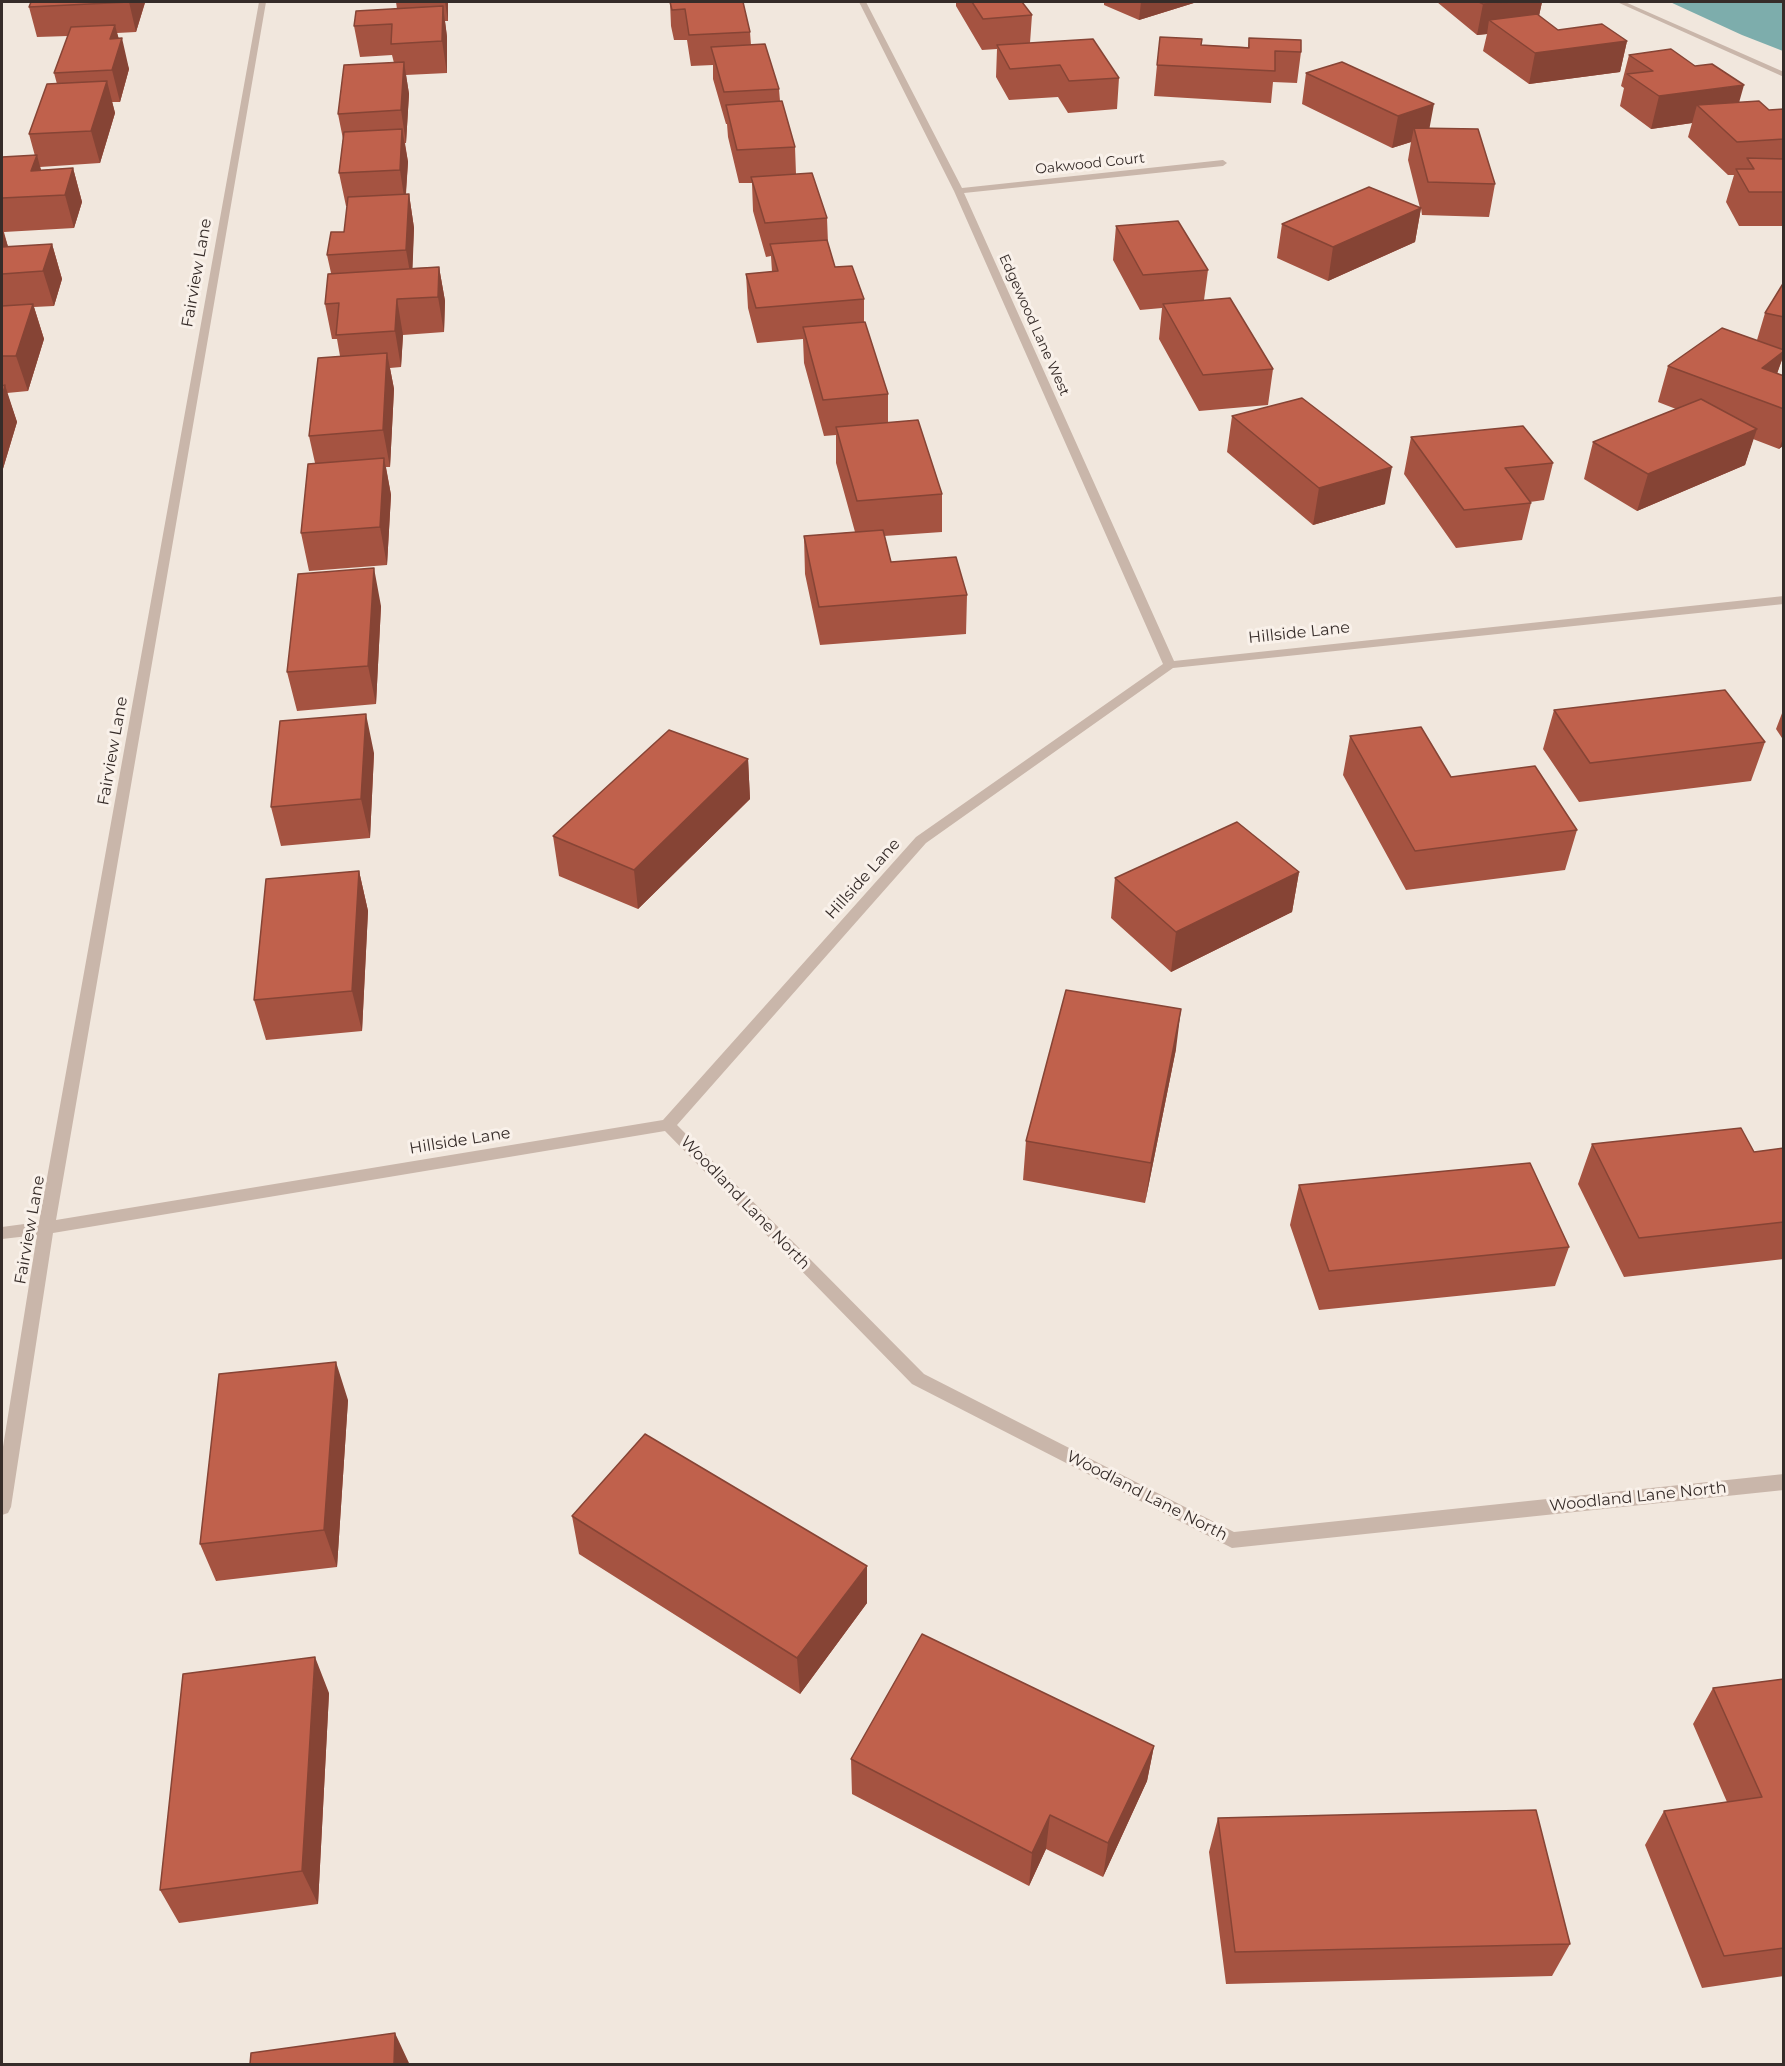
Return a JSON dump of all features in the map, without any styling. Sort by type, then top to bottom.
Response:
[{"type":"street","name":"Fairview Lane","points":[[2,1508],[46,1228],[262,2]]},
{"type":"street","name":"Edgewood Lane West","points":[[863,2],[959,191],[1170,665]]},
{"type":"street","points":[[1620,2],[1784,75]]},
{"type":"street","name":"Oakwood Court","points":[[959,191],[1223,163]]},
{"type":"street","name":"Hillside Lane","points":[[2,1233],[46,1228],[668,1125],[921,840],[1170,665],[1784,600]]},
{"type":"street","name":"Woodland Lane North","points":[[668,1125],[918,1380],[1232,1539],[1784,1482]]},
{"type":"water","points":[[1670,2],[1783,2],[1783,51],[1742,35]]},
{"type":"building","points":[[31,2],[129,2],[29,7]]},
{"type":"building","points":[[670,2],[743,2],[750,32],[689,35],[685,9],[672,10]]},
{"type":"building","points":[[972,2],[1022,2],[1032,15],[983,19]]},
{"type":"building","points":[[1479,2],[1512,2],[1483,4]]},
{"type":"building","points":[[443,6],[442,41],[391,44],[392,24],[354,26],[356,11]]},
{"type":"building","points":[[1537,14],[1558,30],[1602,24],[1627,41],[1535,53],[1489,20]]},
{"type":"building","points":[[115,25],[110,39],[122,38],[112,70],[54,73],[71,27]]},
{"type":"building","points":[[1160,37],[1202,39],[1201,45],[1249,48],[1249,38],[1301,40],[1301,52],[1275,51],[1275,71],[1157,65]]},
{"type":"building","points":[[1093,39],[1119,78],[1069,81],[1060,65],[1010,69],[997,45]]},
{"type":"building","points":[[765,44],[779,89],[724,92],[711,47]]},
{"type":"building","points":[[1671,49],[1695,66],[1712,64],[1744,85],[1659,96],[1627,74],[1653,71],[1629,55]]},
{"type":"building","points":[[404,62],[401,110],[338,114],[344,65]]},
{"type":"building","points":[[1342,62],[1434,104],[1398,116],[1306,73]]},
{"type":"building","points":[[107,81],[91,131],[29,134],[47,84]]},
{"type":"building","points":[[782,101],[795,147],[737,150],[726,105]]},
{"type":"building","points":[[1759,101],[1769,110],[1784,109],[1784,139],[1737,142],[1697,105]]},
{"type":"building","points":[[1414,128],[1478,129],[1495,184],[1428,182]]},
{"type":"building","points":[[402,129],[400,170],[339,173],[344,132]]},
{"type":"building","points":[[37,155],[31,171],[73,168],[65,195],[2,198],[2,157]]},
{"type":"building","points":[[1747,158],[1784,159],[1784,192],[1749,192],[1736,169],[1754,169]]},
{"type":"building","points":[[812,173],[827,218],[765,223],[751,177]]},
{"type":"building","points":[[1369,187],[1421,208],[1333,247],[1282,224]]},
{"type":"building","points":[[409,194],[406,250],[327,255],[331,232],[344,232],[348,197]]},
{"type":"building","points":[[1178,221],[1208,270],[1143,275],[1116,226]]},
{"type":"building","points":[[827,240],[835,267],[852,266],[864,299],[756,308],[746,274],[778,271],[770,244]]},
{"type":"building","points":[[52,244],[43,271],[2,274],[2,247]]},
{"type":"building","points":[[439,267],[438,297],[397,299],[395,331],[336,335],[339,303],[325,304],[328,274]]},
{"type":"building","points":[[1784,282],[1784,317],[1765,313]]},
{"type":"building","points":[[1230,298],[1273,369],[1203,375],[1163,304]]},
{"type":"building","points":[[33,304],[16,356],[2,356],[2,306]]},
{"type":"building","points":[[865,322],[888,394],[823,400],[803,327]]},
{"type":"building","points":[[1722,328],[1784,350],[1762,368],[1784,376],[1784,409],[1668,366]]},
{"type":"building","points":[[387,353],[383,430],[309,436],[318,358]]},
{"type":"building","points":[[1302,398],[1392,467],[1319,488],[1232,416]]},
{"type":"building","points":[[1701,399],[1757,429],[1648,474],[1593,442]]},
{"type":"building","points":[[918,420],[942,494],[857,501],[836,427]]},
{"type":"building","points":[[1523,426],[1553,463],[1505,468],[1531,503],[1464,510],[1411,437]]},
{"type":"building","points":[[384,458],[380,527],[301,533],[308,464]]},
{"type":"building","points":[[883,530],[891,562],[956,557],[967,595],[819,607],[804,536]]},
{"type":"building","points":[[374,568],[368,666],[287,672],[298,574]]},
{"type":"building","points":[[1725,690],[1765,742],[1590,763],[1554,710]]},
{"type":"building","points":[[366,714],[361,799],[271,807],[280,721]]},
{"type":"building","points":[[1421,727],[1451,777],[1535,766],[1577,830],[1415,851],[1350,736]]},
{"type":"building","points":[[669,730],[748,759],[634,870],[553,836]]},
{"type":"building","points":[[1237,822],[1299,872],[1176,932],[1115,878]]},
{"type":"building","points":[[359,871],[352,991],[254,1000],[266,879]]},
{"type":"building","points":[[1066,990],[1181,1009],[1151,1163],[1026,1141]]},
{"type":"building","points":[[1741,1128],[1754,1152],[1784,1148],[1784,1222],[1639,1238],[1592,1144]]},
{"type":"building","points":[[1530,1163],[1569,1247],[1329,1271],[1299,1185]]},
{"type":"building","points":[[336,1362],[324,1530],[200,1544],[219,1374]]},
{"type":"building","points":[[645,1434],[867,1566],[797,1658],[572,1516]]},
{"type":"building","points":[[922,1634],[1154,1746],[1108,1843],[1050,1815],[1032,1853],[851,1759]]},
{"type":"building","points":[[315,1657],[302,1871],[160,1890],[183,1674]]},
{"type":"building","points":[[1784,1679],[1784,1948],[1724,1956],[1664,1811],[1762,1797],[1713,1688]]},
{"type":"building","points":[[1536,1810],[1570,1944],[1235,1952],[1218,1818]]},
{"type":"building","points":[[395,2033],[394,2064],[250,2064],[251,2053]]}]
